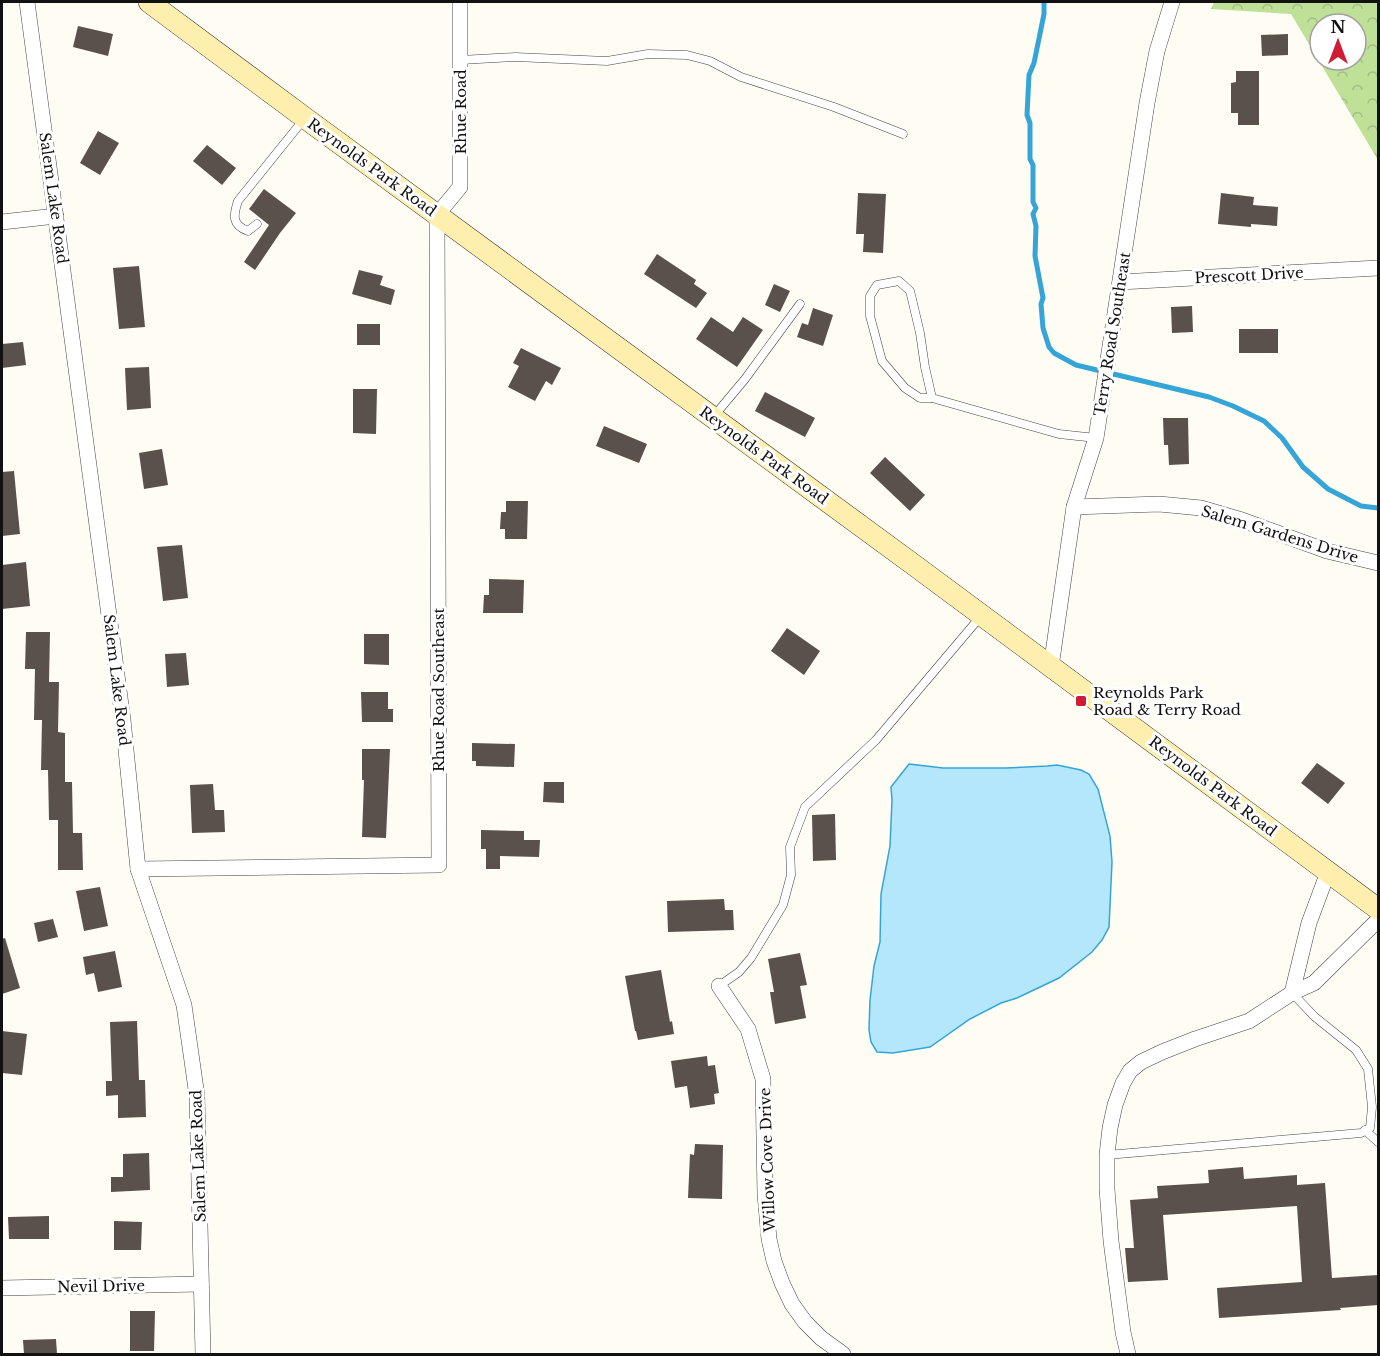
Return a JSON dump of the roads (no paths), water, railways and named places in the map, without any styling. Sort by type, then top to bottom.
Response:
[{"type":"main road","name":"Reynolds Park Road","points":[[149,2],[1378,909]]},
{"type":"street","name":"Salem Lake Road","points":[[27,2],[123,720],[138,869],[184,1005],[197,1095],[203,1354]]},
{"type":"street","name":"Rhue Road","points":[[437,215],[460,187],[460,2]]},
{"type":"street","name":"Terry Road Southeast","points":[[1051,667],[1074,507],[1096,438],[1147,103],[1157,51],[1172,2]]},
{"type":"street","name":"Rhue Road Southeast","points":[[138,869],[439,866],[437,215]]},
{"type":"street","points":[[2,222],[56,216]]},
{"type":"street","name":"Prescott Drive","points":[[1120,282],[1378,268]]},
{"type":"street","name":"Salem Gardens Drive","points":[[1074,507],[1158,504],[1201,508],[1242,520],[1327,551],[1378,563]]},
{"type":"street","points":[[1292,993],[1309,923],[1328,872]]},
{"type":"street","points":[[1128,1354],[1111,1241],[1107,1188],[1110,1128],[1123,1083],[1130,1071],[1141,1062],[1206,1035],[1249,1022],[1292,993],[1314,983],[1378,920]]},
{"type":"street","name":"Willow Cove Drive","points":[[719,986],[748,1029],[763,1079],[765,1194],[774,1261],[792,1304],[805,1322],[821,1338],[843,1354]]},
{"type":"street","name":"Nevil Drive","points":[[2,1288],[201,1284]]},
{"type":"lane","points":[[460,60],[515,57],[607,62],[648,54],[687,55],[710,61],[741,77],[834,107],[903,134]]},
{"type":"lane","points":[[257,224],[248,231],[240,228],[234,219],[238,201],[305,118]]},
{"type":"lane","points":[[932,398],[910,291],[899,281],[877,285],[870,296],[870,316],[882,361],[905,388],[920,398],[932,398],[1059,434],[1096,438]]},
{"type":"lane","points":[[713,418],[800,304]]},
{"type":"lane","points":[[719,986],[739,972],[751,958],[783,905],[791,875],[790,847],[805,807],[876,740],[982,615]]},
{"type":"lane","points":[[1107,1155],[1361,1133],[1370,1128],[1372,1107],[1368,1069],[1356,1050],[1315,1017],[1292,993]]},
{"type":"lane","points":[[1365,1130],[1378,1142]]},
{"type":"water","points":[[909,764],[943,768],[1057,765],[1089,774],[1098,789],[1110,836],[1112,862],[1109,927],[1092,952],[1059,978],[970,1019],[930,1047],[893,1053],[877,1052],[871,1042],[869,1030],[870,1000],[874,966],[880,942],[881,894],[890,846],[891,787]]},
{"type":"waterway","points":[[1044,2],[1044,14],[1034,63],[1029,75],[1027,115],[1030,123],[1030,159],[1033,165],[1033,202],[1036,208],[1033,214],[1036,226],[1035,256],[1043,298],[1041,304],[1043,328],[1049,347],[1054,353],[1076,365],[1209,397],[1264,421],[1282,438],[1303,467],[1328,489],[1361,506],[1378,508]]},
{"type":"place","name":"Reynolds Park Road & Terry Road","points":[[1081,701]]}]
